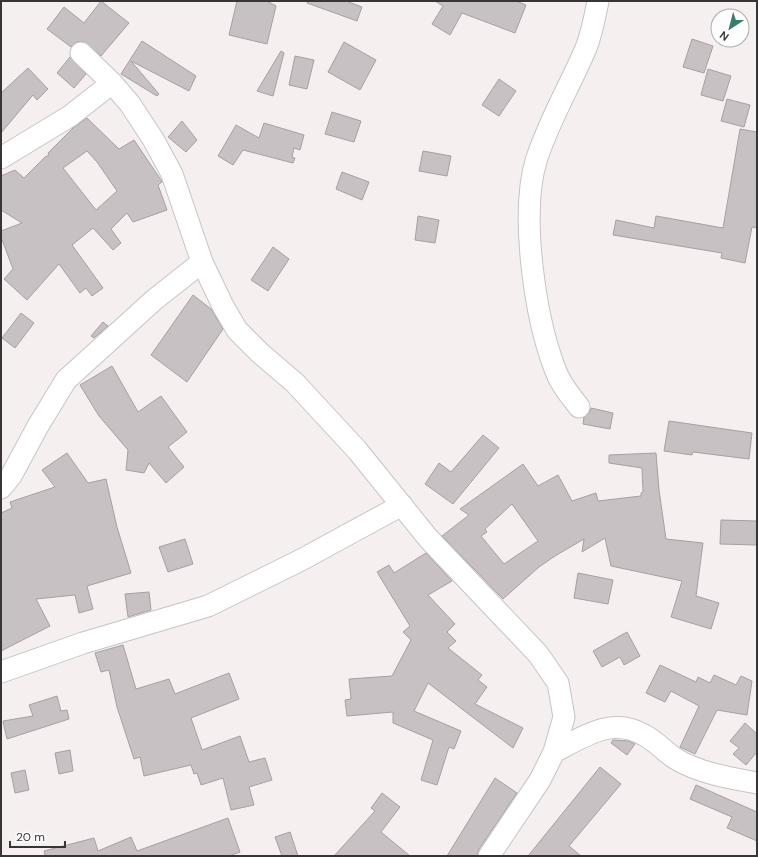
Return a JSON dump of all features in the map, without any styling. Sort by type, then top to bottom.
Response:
[{"type":"street","points":[[579,407],[564,388],[555,369],[542,320],[532,266],[530,200],[536,162],[549,127],[586,46],[598,1]]},
{"type":"street","points":[[81,52],[112,83],[130,104],[153,139],[172,174],[202,262],[223,306],[237,330],[300,389],[357,450],[428,538],[538,654],[558,683],[564,717],[554,752],[540,780],[489,856]]},
{"type":"street","points":[[1,158],[70,116],[112,83]]},
{"type":"street","points":[[1,488],[12,476],[38,426],[66,380],[154,300],[202,262]]},
{"type":"street","points":[[1,672],[83,643],[208,606],[301,560],[402,505]]},
{"type":"street","points":[[554,752],[598,730],[624,726],[643,734],[660,745],[675,758],[696,768],[757,783]]},
{"type":"building","points":[[101,1],[129,23],[101,56],[84,42],[77,42],[71,47],[47,29],[64,7],[84,23]]},
{"type":"building","points":[[237,1],[267,1],[276,6],[267,44],[229,35]]},
{"type":"building","points":[[308,1],[346,1],[362,7],[357,21],[307,3]]},
{"type":"building","points":[[435,1],[516,1],[526,5],[515,33],[462,13],[450,35],[432,24],[443,6]]},
{"type":"building","points":[[692,39],[710,45],[710,48],[712,48],[704,73],[683,67]]},
{"type":"building","points":[[142,41],[196,76],[189,91],[131,61],[159,94],[157,96],[121,74]]},
{"type":"building","points":[[344,42],[376,60],[360,90],[328,72]]},
{"type":"building","points":[[281,51],[284,53],[273,96],[257,91]]},
{"type":"building","points":[[295,56],[314,60],[307,89],[289,85]]},
{"type":"building","points":[[70,57],[86,74],[74,88],[57,73]]},
{"type":"building","points":[[28,68],[48,89],[37,100],[33,95],[1,133],[1,93]]},
{"type":"building","points":[[708,69],[731,76],[723,101],[701,95]]},
{"type":"building","points":[[499,79],[516,91],[499,116],[482,105]]},
{"type":"building","points":[[727,99],[750,105],[744,127],[721,121]]},
{"type":"building","points":[[332,112],[361,121],[354,142],[325,134]]},
{"type":"building","points":[[87,118],[119,149],[134,140],[162,182],[158,185],[167,210],[133,222],[127,213],[111,229],[121,243],[113,250],[93,228],[72,245],[103,288],[92,296],[86,288],[80,293],[59,264],[27,300],[4,279],[13,269],[1,237],[1,231],[22,223],[1,210],[1,176],[15,170],[24,178],[45,157],[49,155],[48,153],[74,127]],"holes":[[[87,151],[97,162],[117,191],[96,210],[63,168]]]},
{"type":"building","points":[[182,121],[197,140],[186,152],[168,137]]},
{"type":"building","points":[[264,123],[304,135],[300,150],[294,148],[292,157],[295,158],[293,163],[243,150],[233,165],[218,156],[236,125],[259,138]]},
{"type":"building","points":[[740,129],[757,132],[757,228],[752,227],[745,263],[721,258],[722,253],[613,235],[616,220],[654,228],[656,216],[723,228]]},
{"type":"building","points":[[423,151],[451,156],[447,176],[419,171]]},
{"type":"building","points":[[342,172],[369,182],[362,200],[336,189]]},
{"type":"building","points":[[418,216],[439,220],[435,243],[415,240]]},
{"type":"building","points":[[273,247],[289,259],[268,291],[251,280]]},
{"type":"building","points":[[193,295],[211,309],[223,329],[187,382],[151,355]]},
{"type":"building","points":[[21,313],[34,323],[15,348],[2,338]]},
{"type":"building","points":[[103,322],[108,326],[94,338],[91,336]]},
{"type":"building","points":[[112,366],[138,412],[161,396],[187,432],[168,447],[184,467],[166,483],[149,463],[144,473],[126,470],[128,450],[99,416],[80,385]]},
{"type":"building","points":[[591,408],[613,413],[610,429],[583,424],[584,417],[590,412]]},
{"type":"building","points":[[669,421],[752,433],[749,459],[693,452],[692,455],[664,451]]},
{"type":"building","points":[[483,435],[499,448],[453,504],[425,484],[439,463],[451,472]]},
{"type":"building","points":[[67,453],[88,483],[106,479],[117,527],[131,573],[87,586],[93,609],[79,613],[75,595],[36,599],[50,626],[1,651],[1,513],[12,508],[10,502],[55,487],[42,470]]},
{"type":"building","points":[[656,453],[659,490],[666,539],[703,543],[696,596],[719,603],[711,629],[671,617],[682,581],[611,566],[605,538],[582,552],[584,539],[555,556],[539,567],[503,599],[442,536],[469,515],[460,509],[523,464],[538,486],[558,475],[572,501],[596,493],[598,501],[641,496],[641,493],[643,492],[642,468],[609,463],[609,455]],"holes":[[[512,504],[538,541],[504,564],[481,536],[487,532],[485,529]]]},
{"type":"building","points":[[721,520],[757,521],[757,545],[720,544]]},
{"type":"building","points":[[185,539],[193,564],[168,572],[159,547]]},
{"type":"building","points":[[426,553],[452,581],[428,595],[455,624],[447,632],[456,641],[448,648],[482,675],[478,680],[487,687],[475,704],[523,728],[513,748],[428,683],[414,711],[461,731],[454,749],[449,747],[437,785],[421,780],[433,740],[393,723],[393,712],[347,716],[345,700],[351,699],[349,679],[392,676],[411,640],[403,632],[410,626],[377,572],[389,565],[394,573]]},
{"type":"building","points":[[578,573],[613,580],[608,604],[574,598]]},
{"type":"building","points":[[149,592],[151,610],[128,617],[125,594]]},
{"type":"building","points":[[627,632],[640,656],[624,665],[620,657],[602,667],[593,651]]},
{"type":"building","points":[[123,645],[136,689],[169,679],[175,694],[229,673],[239,699],[191,718],[202,750],[240,736],[249,762],[265,758],[272,780],[249,787],[254,805],[231,810],[223,778],[201,785],[197,773],[194,774],[191,765],[144,776],[140,757],[134,759],[117,707],[109,670],[101,672],[95,653]]},
{"type":"building","points":[[660,665],[696,682],[698,677],[710,683],[714,675],[736,685],[741,676],[752,681],[747,715],[717,710],[695,754],[680,747],[699,706],[671,691],[665,702],[646,693]]},
{"type":"building","points":[[57,696],[61,711],[67,710],[69,719],[7,739],[3,721],[33,716],[29,705]]},
{"type":"building","points":[[745,723],[757,734],[757,752],[746,765],[733,754],[739,748],[730,741]]},
{"type":"building","points":[[613,740],[629,741],[635,744],[627,755],[611,743]]},
{"type":"building","points":[[70,750],[73,771],[59,774],[55,753]]},
{"type":"building","points":[[600,767],[621,784],[569,846],[581,856],[528,856]]},
{"type":"building","points":[[25,770],[29,790],[15,793],[11,773]]},
{"type":"building","points":[[495,778],[517,793],[479,849],[477,856],[447,856]]},
{"type":"building","points":[[696,785],[757,812],[757,841],[727,828],[732,817],[690,799]]},
{"type":"building","points":[[382,793],[400,807],[381,832],[410,856],[334,856],[375,811],[371,808]]},
{"type":"building","points":[[228,818],[240,852],[229,856],[45,856],[44,851],[94,838],[98,851],[131,837],[137,851]]},
{"type":"building","points":[[290,832],[298,856],[282,856],[275,837]]}]
